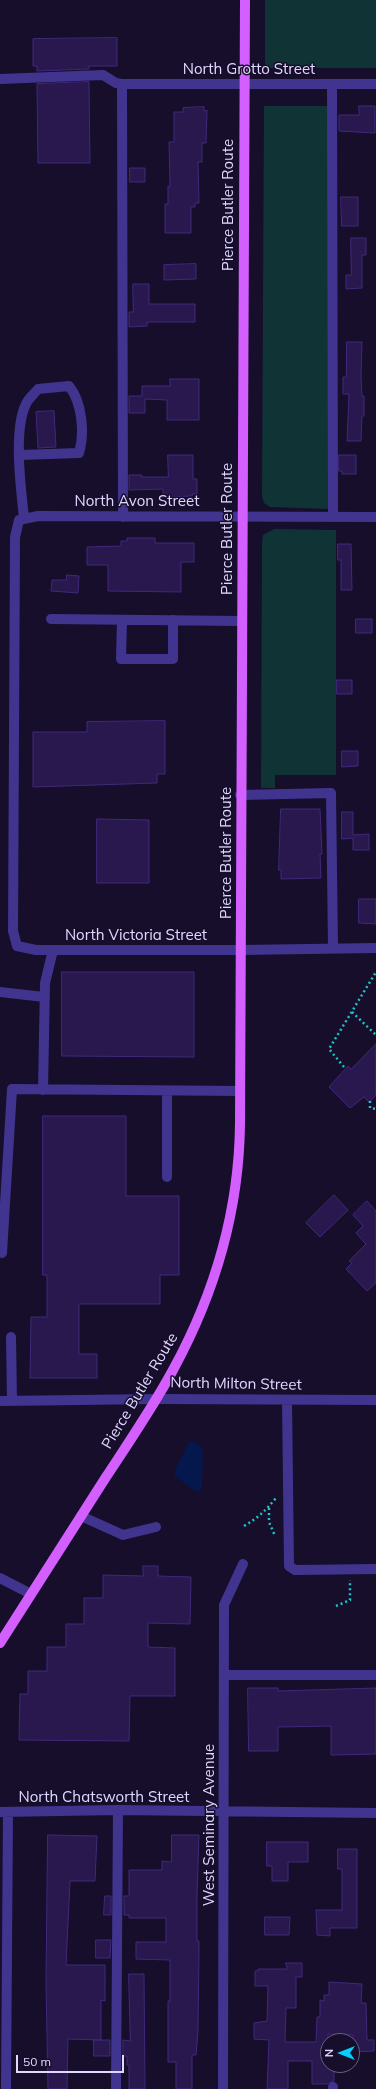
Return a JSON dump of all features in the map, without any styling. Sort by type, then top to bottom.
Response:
[{"type":"main road","name":"Pierce Butler Route","points":[[0,1643],[156,1398],[188,1341],[214,1278],[224,1247],[232,1216],[237,1183],[240,1153],[240,795],[245,0]]},
{"type":"street","points":[[0,79],[103,75],[116,83],[122,84],[124,517]]},
{"type":"street","name":"North Grotto Street","points":[[122,84],[376,84]]},
{"type":"street","points":[[332,84],[333,517]]},
{"type":"street","points":[[20,455],[79,453],[81,444],[80,419],[76,394],[69,386],[38,389],[26,404],[20,429],[20,455],[21,519]]},
{"type":"street","name":"North Avon Street","points":[[21,519],[38,516],[376,517]]},
{"type":"street","name":"North Victoria Street","points":[[21,519],[15,538],[14,561],[13,931],[17,946],[25,949],[53,950],[376,948]]},
{"type":"street","points":[[51,619],[241,621]]},
{"type":"street","points":[[122,620],[121,659],[173,659],[173,620]]},
{"type":"street","points":[[240,795],[331,793],[333,948]]},
{"type":"street","points":[[43,1090],[44,983],[53,950]]},
{"type":"street","points":[[0,992],[44,997]]},
{"type":"street","points":[[2,1253],[12,1089],[240,1091]]},
{"type":"street","points":[[167,1091],[167,1177]]},
{"type":"street","points":[[11,1337],[12,1401]]},
{"type":"street","name":"North Milton Street","points":[[0,1401],[156,1398],[376,1400]]},
{"type":"street","points":[[287,1400],[289,1566],[295,1570],[376,1569]]},
{"type":"street","points":[[81,1516],[123,1535],[156,1527]]},
{"type":"street","name":"West Seminary Avenue","points":[[223,2089],[224,1605],[243,1564]]},
{"type":"street","points":[[0,1578],[31,1594]]},
{"type":"street","points":[[224,1675],[376,1675]]},
{"type":"street","points":[[116,2089],[118,1810]]},
{"type":"street","name":"North Chatsworth Street","points":[[4,1812],[118,1810],[376,1813]]},
{"type":"street","points":[[4,1812],[6,2089]]},
{"type":"path","points":[[344,1067],[330,1049],[376,972]]},
{"type":"path","points":[[352,1012],[376,1035]]},
{"type":"path","points":[[370,1101],[370,1108],[376,1109]]},
{"type":"path","points":[[244,1526],[253,1521],[269,1508],[280,1494],[288,1489]]},
{"type":"path","points":[[269,1508],[269,1522],[275,1536]]},
{"type":"path","points":[[336,1606],[350,1600],[350,1569]]},
{"type":"green space","points":[[265,0],[376,0],[376,68],[265,68]]},
{"type":"green space","points":[[264,106],[328,106],[328,509],[270,507],[264,503],[262,496]]},
{"type":"green space","points":[[274,529],[336,530],[336,775],[275,775],[275,788],[261,788],[262,541],[263,535]]},
{"type":"shaded area","points":[[193,1441],[201,1446],[203,1451],[202,1488],[199,1491],[195,1491],[175,1476],[175,1470],[189,1442]]},
{"type":"building","points":[[117,38],[117,66],[89,66],[89,69],[37,71],[37,66],[33,66],[33,39]]},
{"type":"building","points":[[89,82],[90,163],[38,163],[37,84]]},
{"type":"building","points":[[359,106],[375,106],[375,133],[339,131],[339,115],[359,115]]},
{"type":"building","points":[[204,107],[204,111],[207,110],[206,143],[202,143],[202,162],[198,162],[199,203],[195,203],[195,207],[191,207],[191,233],[165,233],[165,204],[168,204],[168,186],[170,187],[169,142],[174,142],[174,112],[183,112],[183,108]]},
{"type":"building","points":[[130,168],[145,168],[145,182],[130,182]]},
{"type":"building","points":[[341,197],[358,197],[358,226],[342,226]]},
{"type":"building","points":[[351,238],[366,238],[366,255],[362,255],[362,288],[346,289],[346,275],[351,275]]},
{"type":"building","points":[[196,264],[196,279],[164,280],[164,265]]},
{"type":"building","points":[[133,284],[149,284],[149,304],[195,304],[195,322],[147,322],[147,326],[129,327],[129,312],[133,312]]},
{"type":"building","points":[[347,342],[362,342],[361,377],[362,396],[364,396],[364,416],[362,416],[361,441],[347,441],[349,394],[343,394],[343,377],[346,377]]},
{"type":"building","points":[[170,379],[199,379],[199,420],[167,420],[167,400],[145,399],[145,413],[129,413],[129,396],[142,396],[142,386],[170,386]]},
{"type":"building","points":[[54,411],[56,447],[38,448],[36,412]]},
{"type":"building","points":[[168,455],[193,455],[193,479],[197,479],[197,494],[192,494],[192,496],[163,497],[163,489],[129,490],[129,475],[142,475],[141,477],[168,477]]},
{"type":"building","points":[[339,455],[356,455],[356,474],[342,474],[342,471],[339,471]]},
{"type":"building","points":[[127,538],[155,538],[155,543],[194,543],[194,562],[181,562],[181,592],[108,591],[108,565],[87,565],[87,547],[121,546],[121,541],[127,541]]},
{"type":"building","points":[[338,544],[351,544],[352,590],[341,590],[341,560],[338,560]]},
{"type":"building","points":[[67,575],[79,576],[78,593],[51,591],[52,580],[66,580]]},
{"type":"building","points":[[356,619],[372,619],[372,633],[356,633]]},
{"type":"building","points":[[337,680],[352,680],[352,694],[337,694]]},
{"type":"building","points":[[165,721],[165,774],[157,774],[157,783],[33,787],[33,732],[87,732],[87,722]]},
{"type":"building","points":[[342,751],[358,751],[358,766],[342,767]]},
{"type":"building","points":[[281,809],[320,809],[322,854],[320,854],[321,878],[281,879],[281,870],[279,870]]},
{"type":"building","points":[[342,812],[353,812],[353,835],[369,834],[369,850],[353,850],[353,838],[342,839]]},
{"type":"building","points":[[97,819],[149,820],[149,883],[97,883]]},
{"type":"building","points":[[359,899],[376,899],[376,924],[359,923]]},
{"type":"building","points":[[62,972],[194,972],[194,1057],[62,1056]]},
{"type":"building","points":[[376,1044],[376,1095],[369,1102],[364,1097],[350,1108],[329,1087],[348,1066],[351,1069]]},
{"type":"building","points":[[43,1116],[126,1116],[126,1196],[179,1196],[179,1275],[160,1275],[160,1304],[79,1304],[79,1354],[97,1354],[97,1378],[30,1378],[31,1317],[47,1317],[47,1275],[43,1275]]},
{"type":"building","points":[[334,1195],[348,1210],[320,1237],[306,1223]]},
{"type":"building","points":[[367,1201],[376,1211],[376,1283],[367,1291],[346,1269],[352,1263],[349,1261],[366,1244],[356,1233],[363,1226],[353,1215]]},
{"type":"building","points":[[143,1566],[158,1566],[158,1576],[191,1577],[190,1624],[148,1623],[148,1647],[175,1648],[175,1696],[130,1696],[129,1741],[19,1740],[20,1694],[28,1694],[28,1671],[47,1671],[47,1647],[66,1647],[66,1624],[84,1624],[84,1598],[103,1598],[103,1575],[143,1576]]},
{"type":"building","points":[[248,1688],[278,1688],[278,1691],[376,1688],[376,1754],[331,1755],[331,1726],[278,1727],[278,1751],[249,1751]]},
{"type":"building","points":[[48,1835],[97,1836],[95,1881],[70,1881],[66,1965],[105,1965],[105,2001],[101,2000],[101,2040],[68,2039],[67,2089],[48,2089],[46,1984]]},
{"type":"building","points":[[172,1835],[199,1835],[197,1895],[197,1941],[199,1941],[198,2030],[196,2055],[192,2055],[192,2089],[176,2089],[176,2062],[168,2062],[170,1960],[136,1959],[136,1942],[166,1942],[166,1918],[129,1918],[129,1915],[124,1915],[124,1896],[129,1896],[129,1870],[162,1870],[162,1861],[171,1862]]},
{"type":"building","points":[[267,1842],[308,1842],[308,1862],[288,1862],[288,1881],[272,1881],[272,1866],[267,1866]]},
{"type":"building","points":[[338,1849],[357,1849],[357,1928],[330,1928],[330,1936],[317,1935],[316,1910],[342,1910],[342,1869],[338,1869]]},
{"type":"building","points":[[105,1896],[111,1896],[111,1915],[104,1915]]},
{"type":"building","points":[[265,1917],[290,1917],[289,1935],[265,1935]]},
{"type":"building","points":[[96,1940],[111,1940],[110,1958],[96,1958]]},
{"type":"building","points":[[286,1963],[302,1963],[302,1977],[296,1977],[296,2008],[286,2008],[285,2042],[316,2042],[317,2017],[320,2017],[320,2000],[324,2001],[324,1995],[329,1995],[329,1982],[362,1984],[361,2003],[366,2003],[367,2040],[374,2040],[374,2051],[360,2052],[360,2033],[320,2033],[320,2073],[334,2073],[334,2081],[327,2084],[312,2084],[312,2061],[288,2061],[288,2089],[267,2089],[269,2040],[254,2039],[254,2023],[267,2021],[268,1986],[255,1986],[255,1971],[258,1971],[258,1969],[287,1969]]},
{"type":"building","points":[[129,1974],[144,1974],[145,2089],[129,2089],[129,2065],[127,2065],[127,2056],[123,2056],[123,2040],[130,2041]]},
{"type":"building","points":[[94,2040],[110,2040],[110,2056],[94,2056]]}]
